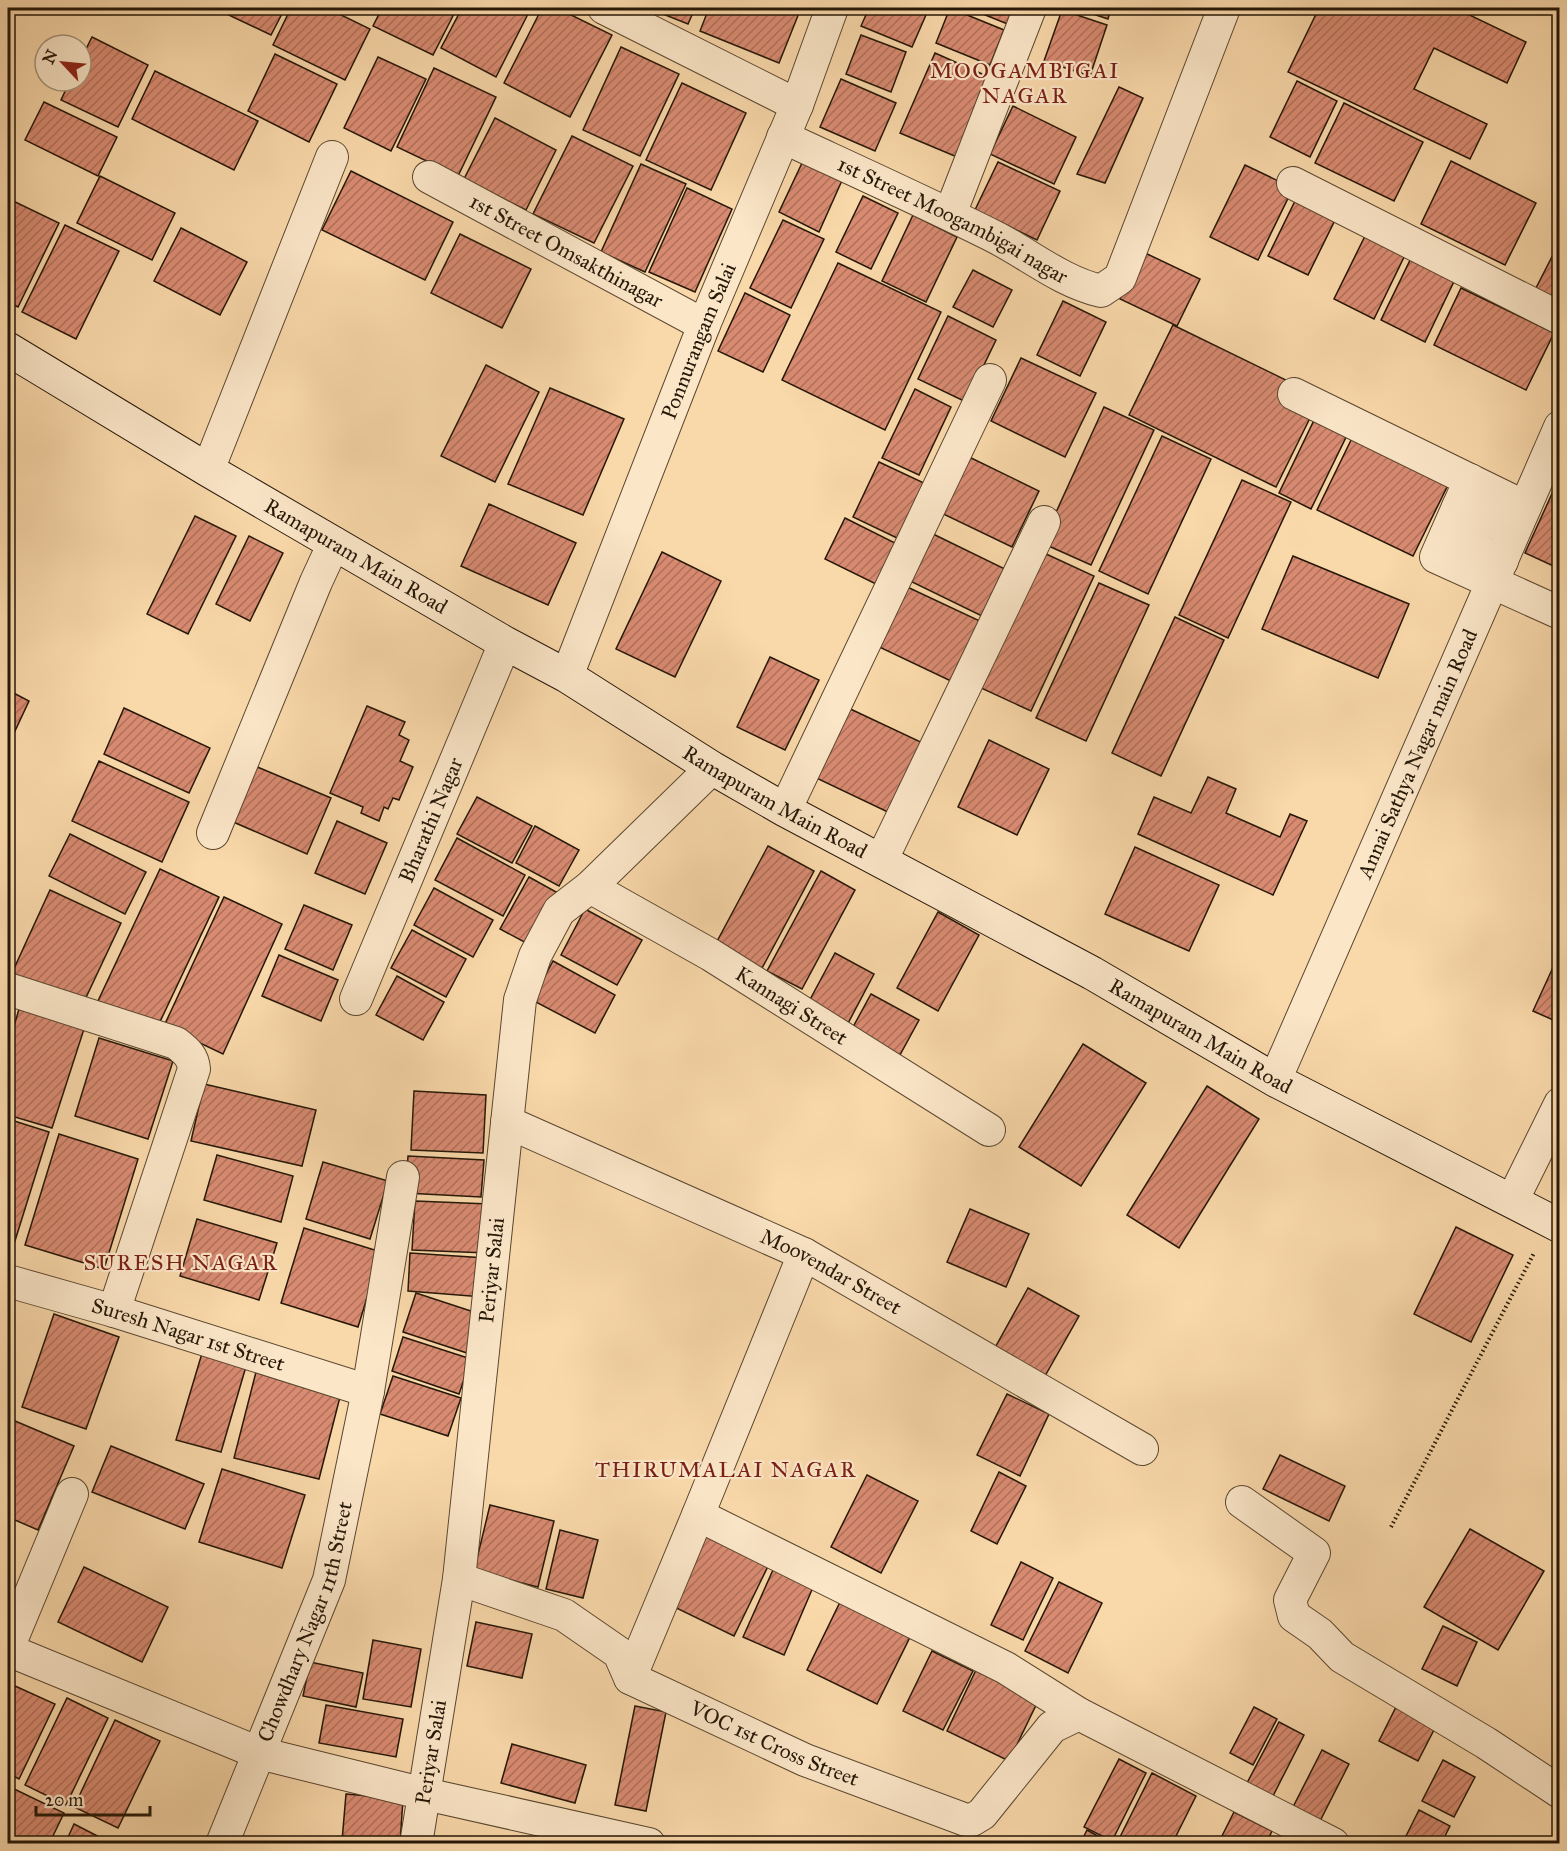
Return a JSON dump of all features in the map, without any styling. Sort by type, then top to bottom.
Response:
[{"type":"main road","name":"Ramapuram Main Road","points":[[8,349],[208,470],[505,643],[567,676],[712,768],[786,810],[1092,973],[1275,1080],[1555,1224]]},
{"type":"street","points":[[604,8],[797,105]]},
{"type":"street","name":"Ponnurangam Salai","points":[[567,676],[704,325],[797,105],[832,8]]},
{"type":"street","points":[[950,214],[1030,8]]},
{"type":"street","name":"1st Street Moogambigai nagar","points":[[783,137],[950,214],[1016,248],[1080,286],[1101,291],[1120,278],[1224,8]]},
{"type":"street","points":[[208,470],[332,157]]},
{"type":"street","name":"1st Street Omsakthinagar","points":[[429,177],[704,325]]},
{"type":"street","points":[[1293,183],[1560,318]]},
{"type":"street","points":[[786,810],[990,380]]},
{"type":"street","points":[[1294,394],[1464,493],[1520,519]]},
{"type":"street","name":"Annai Sathya Nagar main Road","points":[[1275,1080],[1560,427]]},
{"type":"street","points":[[1464,493],[1446,534],[1560,613]]},
{"type":"street","points":[[882,860],[1044,522]]},
{"type":"street","points":[[213,832],[315,582],[334,543]]},
{"type":"street","name":"Bharathi Nagar","points":[[356,999],[505,643]]},
{"type":"street","name":"Periyar Salai","points":[[416,1844],[459,1579],[520,999],[535,956],[559,910],[590,887],[712,768]]},
{"type":"street","name":"Kannagi Street","points":[[590,887],[711,955],[989,1130]]},
{"type":"street","points":[[8,990],[176,1043],[193,1060],[194,1069],[114,1311]]},
{"type":"street","points":[[1512,1201],[1560,1104]]},
{"type":"street","name":"Moovendar Street","points":[[507,1122],[804,1254],[1142,1449]]},
{"type":"street","name":"Chowdhary Nagar 11th Street","points":[[222,1844],[329,1580],[368,1391],[403,1177]]},
{"type":"street","points":[[630,1678],[804,1254]]},
{"type":"street","name":"Suresh Nagar 1st Street","points":[[8,1281],[114,1311],[368,1391]]},
{"type":"street","points":[[72,1494],[8,1649],[259,1754],[424,1794],[649,1844]]},
{"type":"street","points":[[1242,1502],[1314,1553],[1290,1600],[1294,1616],[1320,1634],[1342,1657],[1486,1743],[1560,1792]]},
{"type":"street","points":[[698,1515],[1006,1668],[1079,1714],[1333,1844]]},
{"type":"street","points":[[459,1579],[564,1615],[619,1653],[630,1678]]},
{"type":"street","name":"VOC 1st Cross Street","points":[[630,1678],[805,1760],[966,1820],[972,1820],[982,1814],[1052,1727],[1079,1714]]},
{"type":"path","points":[[1391,1527],[1555,1224]]},
{"type":"building","points":[[214,8],[285,8],[271,35]]},
{"type":"building","points":[[291,8],[327,8],[370,29],[345,80],[273,45]]},
{"type":"building","points":[[382,8],[457,8],[433,55],[373,26]]},
{"type":"building","points":[[462,8],[531,8],[496,77],[441,48]]},
{"type":"building","points":[[542,8],[557,8],[612,35],[570,117],[504,83]]},
{"type":"building","points":[[648,8],[695,8],[688,24]]},
{"type":"building","points":[[709,8],[801,8],[779,63],[700,31]]},
{"type":"building","points":[[869,8],[929,8],[912,47],[861,26]]},
{"type":"building","points":[[950,8],[1004,30],[990,65],[936,43]]},
{"type":"building","points":[[968,8],[1022,8],[1015,27]]},
{"type":"building","points":[[1075,8],[1111,8],[1108,19]]},
{"type":"building","points":[[1319,8],[1455,8],[1526,42],[1507,83],[1434,48],[1414,89],[1487,124],[1470,159],[1288,72]]},
{"type":"building","points":[[1062,10],[1107,25],[1090,76],[1044,61]]},
{"type":"building","points":[[861,35],[906,52],[891,92],[846,74]]},
{"type":"building","points":[[93,38],[148,65],[118,127],[61,100],[64,93],[93,93]]},
{"type":"building","points":[[621,47],[679,74],[640,156],[583,130]]},
{"type":"building","points":[[935,53],[991,78],[957,157],[900,133]]},
{"type":"building","points":[[275,54],[337,84],[309,142],[248,111]]},
{"type":"building","points":[[378,57],[426,79],[391,151],[344,128]]},
{"type":"building","points":[[434,68],[496,97],[458,176],[397,147]]},
{"type":"building","points":[[155,71],[258,121],[234,170],[132,119]]},
{"type":"building","points":[[841,79],[896,103],[875,151],[820,127]]},
{"type":"building","points":[[1297,81],[1337,101],[1310,157],[1270,137]]},
{"type":"building","points":[[682,83],[746,113],[711,190],[646,160]]},
{"type":"building","points":[[1119,87],[1143,98],[1105,183],[1077,174]]},
{"type":"building","points":[[44,102],[117,137],[98,176],[25,140]]},
{"type":"building","points":[[1344,103],[1423,142],[1394,201],[1315,163]]},
{"type":"building","points":[[1013,106],[1076,137],[1054,184],[990,154]]},
{"type":"building","points":[[495,118],[556,150],[526,210],[464,179]]},
{"type":"building","points":[[572,136],[633,166],[594,243],[533,214]]},
{"type":"building","points":[[803,161],[844,176],[819,232],[779,212]]},
{"type":"building","points":[[1451,161],[1536,203],[1505,265],[1421,224]]},
{"type":"building","points":[[998,162],[1060,191],[1037,240],[975,210]]},
{"type":"building","points":[[641,164],[686,184],[645,272],[601,252]]},
{"type":"building","points":[[1245,165],[1293,188],[1258,260],[1210,237]]},
{"type":"building","points":[[351,171],[453,222],[425,280],[322,230]]},
{"type":"building","points":[[100,176],[175,213],[152,260],[77,223]]},
{"type":"building","points":[[687,188],[732,209],[695,292],[649,272]]},
{"type":"building","points":[[863,196],[898,213],[871,269],[836,252]]},
{"type":"building","points":[[1297,197],[1337,216],[1308,275],[1268,256]]},
{"type":"building","points":[[9,199],[59,223],[18,307],[8,302]]},
{"type":"building","points":[[913,215],[957,237],[926,302],[882,281]]},
{"type":"building","points":[[783,220],[824,239],[791,308],[750,288]]},
{"type":"building","points":[[65,225],[119,251],[76,339],[22,312]]},
{"type":"building","points":[[181,228],[247,262],[220,315],[154,281]]},
{"type":"building","points":[[460,234],[531,269],[502,328],[431,293]]},
{"type":"building","points":[[1366,234],[1406,253],[1374,319],[1334,299]]},
{"type":"building","points":[[1560,241],[1560,302],[1535,290]]},
{"type":"building","points":[[1143,252],[1200,279],[1177,326],[1120,299]]},
{"type":"building","points":[[1414,252],[1458,273],[1425,342],[1381,320]]},
{"type":"building","points":[[838,263],[941,312],[885,430],[782,380]]},
{"type":"building","points":[[973,270],[1012,290],[993,327],[953,307]]},
{"type":"building","points":[[1461,288],[1554,333],[1526,390],[1434,345]]},
{"type":"building","points":[[745,293],[790,315],[763,372],[718,351]]},
{"type":"building","points":[[1063,301],[1106,322],[1080,376],[1037,355]]},
{"type":"building","points":[[948,316],[996,340],[966,402],[918,379]]},
{"type":"building","points":[[1173,325],[1292,383],[1315,408],[1276,487],[1129,415]]},
{"type":"building","points":[[1021,358],[1096,393],[1065,457],[991,421]]},
{"type":"building","points":[[486,365],[539,392],[495,482],[441,456]]},
{"type":"building","points":[[550,388],[624,419],[583,515],[508,484]]},
{"type":"building","points":[[915,389],[951,407],[919,475],[882,458]]},
{"type":"building","points":[[1104,407],[1154,430],[1091,565],[1042,543]]},
{"type":"building","points":[[1317,414],[1350,429],[1311,509],[1279,493]]},
{"type":"building","points":[[1354,434],[1450,481],[1413,556],[1317,510]]},
{"type":"building","points":[[1162,436],[1211,459],[1148,594],[1099,571]]},
{"type":"building","points":[[965,455],[1039,491],[1012,547],[937,511]]},
{"type":"building","points":[[879,462],[924,483],[897,538],[853,517]]},
{"type":"building","points":[[1560,476],[1560,569],[1525,553]]},
{"type":"building","points":[[1242,480],[1291,502],[1228,638],[1179,615]]},
{"type":"building","points":[[489,504],[576,543],[548,605],[461,566]]},
{"type":"building","points":[[195,516],[236,536],[188,634],[147,614]]},
{"type":"building","points":[[845,518],[899,545],[880,586],[825,559]]},
{"type":"building","points":[[931,533],[1007,570],[984,617],[908,580]]},
{"type":"building","points":[[249,536],[283,553],[250,621],[216,604]]},
{"type":"building","points":[[662,552],[721,581],[675,677],[616,649]]},
{"type":"building","points":[[1044,553],[1094,576],[1031,711],[981,688]]},
{"type":"building","points":[[1293,556],[1409,604],[1378,678],[1262,629]]},
{"type":"building","points":[[1099,583],[1149,605],[1086,741],[1036,718]]},
{"type":"building","points":[[903,585],[982,622],[953,682],[875,645]]},
{"type":"building","points":[[1175,617],[1224,640],[1161,776],[1112,753]]},
{"type":"building","points":[[770,657],[819,680],[785,750],[737,727]]},
{"type":"building","points":[[8,690],[29,701],[8,746]]},
{"type":"building","points":[[367,706],[405,722],[399,735],[409,740],[400,761],[413,767],[399,800],[393,798],[388,809],[384,807],[379,821],[361,813],[363,807],[330,793]]},
{"type":"building","points":[[844,706],[925,744],[892,814],[812,776]]},
{"type":"building","points":[[124,708],[210,748],[189,793],[104,754]]},
{"type":"building","points":[[989,740],[1049,769],[1017,835],[958,807]]},
{"type":"building","points":[[99,761],[189,802],[162,862],[72,821]]},
{"type":"building","points":[[255,766],[331,798],[307,854],[231,821]]},
{"type":"building","points":[[1208,777],[1236,789],[1226,813],[1280,837],[1290,814],[1307,821],[1273,895],[1138,834],[1154,797],[1191,813]]},
{"type":"building","points":[[477,797],[532,826],[512,863],[457,834]]},
{"type":"building","points":[[337,821],[387,843],[365,894],[315,873]]},
{"type":"building","points":[[535,826],[579,850],[559,886],[516,863]]},
{"type":"building","points":[[70,834],[146,872],[125,914],[49,876]]},
{"type":"building","points":[[457,838],[525,875],[503,916],[435,880]]},
{"type":"building","points":[[768,846],[814,871],[760,972],[714,947]]},
{"type":"building","points":[[1135,847],[1219,885],[1189,951],[1105,914]]},
{"type":"building","points":[[160,869],[219,897],[157,1028],[98,1001]]},
{"type":"building","points":[[821,871],[855,890],[802,989],[767,971]]},
{"type":"building","points":[[529,877],[558,893],[530,945],[500,929]]},
{"type":"building","points":[[434,888],[493,920],[473,957],[414,925]]},
{"type":"building","points":[[50,890],[121,923],[82,1006],[12,973]]},
{"type":"building","points":[[224,897],[282,924],[223,1054],[164,1026]]},
{"type":"building","points":[[304,905],[352,925],[333,970],[285,949]]},
{"type":"building","points":[[585,909],[642,940],[617,985],[561,955]]},
{"type":"building","points":[[938,912],[979,935],[938,1011],[897,988]]},
{"type":"building","points":[[412,930],[466,959],[446,997],[391,968]]},
{"type":"building","points":[[1560,952],[1560,1023],[1533,1011]]},
{"type":"building","points":[[835,953],[874,974],[845,1029],[806,1007]]},
{"type":"building","points":[[279,955],[338,980],[321,1021],[262,996]]},
{"type":"building","points":[[553,961],[615,995],[595,1033],[532,1000]]},
{"type":"building","points":[[397,976],[444,1002],[423,1040],[376,1015]]},
{"type":"building","points":[[871,994],[919,1020],[895,1064],[847,1038]]},
{"type":"building","points":[[19,1009],[84,1029],[52,1128],[8,1115],[8,1047]]},
{"type":"building","points":[[99,1038],[173,1061],[148,1139],[75,1116]]},
{"type":"building","points":[[1083,1044],[1146,1083],[1081,1186],[1019,1147]]},
{"type":"building","points":[[204,1084],[316,1110],[302,1166],[191,1141]]},
{"type":"building","points":[[1207,1086],[1259,1119],[1179,1248],[1127,1215]]},
{"type":"building","points":[[414,1091],[486,1095],[483,1153],[411,1150]]},
{"type":"building","points":[[8,1119],[49,1132],[14,1244],[8,1242]]},
{"type":"building","points":[[59,1134],[138,1159],[104,1269],[25,1245]]},
{"type":"building","points":[[217,1155],[293,1176],[281,1222],[204,1200]]},
{"type":"building","points":[[408,1156],[484,1160],[481,1197],[405,1193]]},
{"type":"building","points":[[323,1162],[388,1181],[370,1239],[306,1219]]},
{"type":"building","points":[[415,1201],[489,1204],[487,1253],[412,1250]]},
{"type":"building","points":[[970,1209],[1029,1234],[1006,1287],[947,1262]]},
{"type":"building","points":[[197,1219],[277,1243],[259,1300],[180,1276]]},
{"type":"building","points":[[1456,1227],[1513,1255],[1471,1342],[1414,1314]]},
{"type":"building","points":[[304,1228],[381,1252],[358,1327],[281,1303]]},
{"type":"building","points":[[410,1253],[486,1258],[483,1297],[408,1291]]},
{"type":"building","points":[[1028,1288],[1079,1316],[1041,1383],[991,1355]]},
{"type":"building","points":[[416,1293],[480,1314],[467,1353],[403,1332]]},
{"type":"building","points":[[54,1314],[119,1337],[86,1429],[22,1407]]},
{"type":"building","points":[[403,1337],[471,1359],[459,1394],[392,1371]]},
{"type":"building","points":[[203,1350],[247,1363],[221,1452],[176,1440]]},
{"type":"building","points":[[256,1372],[341,1393],[319,1479],[234,1458]]},
{"type":"building","points":[[393,1376],[461,1398],[448,1436],[380,1414]]},
{"type":"building","points":[[1007,1394],[1049,1414],[1020,1476],[977,1455]]},
{"type":"building","points":[[8,1418],[74,1446],[38,1530],[8,1517]]},
{"type":"building","points":[[111,1446],[204,1484],[185,1529],[92,1492]]},
{"type":"building","points":[[1280,1455],[1345,1486],[1329,1521],[1263,1489]]},
{"type":"building","points":[[222,1469],[305,1495],[282,1568],[199,1542]]},
{"type":"building","points":[[999,1472],[1026,1486],[997,1544],[971,1531]]},
{"type":"building","points":[[867,1475],[918,1501],[881,1573],[831,1547]]},
{"type":"building","points":[[490,1505],[554,1521],[538,1587],[474,1571]]},
{"type":"building","points":[[705,1529],[771,1560],[734,1636],[668,1604]]},
{"type":"building","points":[[1470,1529],[1544,1571],[1498,1650],[1424,1607]]},
{"type":"building","points":[[560,1530],[598,1540],[583,1598],[546,1589]]},
{"type":"building","points":[[777,1561],[817,1578],[784,1655],[743,1637]]},
{"type":"building","points":[[1021,1562],[1053,1578],[1023,1640],[991,1625]]},
{"type":"building","points":[[84,1567],[168,1607],[142,1662],[58,1622]]},
{"type":"building","points":[[1059,1582],[1102,1603],[1068,1673],[1025,1651]]},
{"type":"building","points":[[843,1596],[914,1629],[877,1704],[807,1670]]},
{"type":"building","points":[[476,1622],[532,1634],[522,1678],[467,1666]]},
{"type":"building","points":[[1443,1626],[1477,1642],[1457,1686],[1422,1669]]},
{"type":"building","points":[[373,1640],[421,1649],[411,1707],[363,1699]]},
{"type":"building","points":[[932,1651],[973,1671],[943,1730],[903,1711]]},
{"type":"building","points":[[310,1662],[363,1673],[356,1707],[303,1696]]},
{"type":"building","points":[[976,1670],[1038,1701],[1009,1761],[947,1731]]},
{"type":"building","points":[[15,1686],[55,1704],[19,1779],[8,1773],[8,1702]]},
{"type":"building","points":[[67,1698],[108,1718],[66,1805],[25,1785]]},
{"type":"building","points":[[1399,1701],[1438,1722],[1418,1761],[1379,1741]]},
{"type":"building","points":[[326,1705],[403,1719],[396,1757],[319,1743]]},
{"type":"building","points":[[635,1706],[666,1712],[646,1811],[615,1805]]},
{"type":"building","points":[[1254,1707],[1277,1719],[1253,1765],[1230,1753]]},
{"type":"building","points":[[115,1720],[160,1741],[118,1828],[74,1807]]},
{"type":"building","points":[[1279,1722],[1304,1735],[1273,1796],[1247,1783]]},
{"type":"building","points":[[512,1744],[586,1765],[575,1803],[501,1783]]},
{"type":"building","points":[[1322,1750],[1349,1764],[1318,1825],[1291,1811]]},
{"type":"building","points":[[1119,1759],[1146,1773],[1112,1841],[1084,1827]]},
{"type":"building","points":[[1443,1760],[1475,1777],[1454,1817],[1422,1801]]},
{"type":"building","points":[[1152,1773],[1196,1796],[1172,1844],[1123,1844],[1118,1841]]},
{"type":"building","points":[[8,1786],[64,1813],[49,1844],[8,1844]]},
{"type":"building","points":[[346,1794],[403,1799],[400,1844],[342,1841]]},
{"type":"building","points":[[1419,1810],[1450,1826],[1441,1844],[1402,1844]]},
{"type":"building","points":[[1234,1812],[1272,1831],[1266,1844],[1218,1844]]},
{"type":"building","points":[[74,1824],[113,1844],[65,1844]]},
{"type":"building","points":[[1087,1830],[1112,1844],[1080,1844]]},
{"type":"district","name":"MOOGAMBIGAI NAGAR","points":[[1025,82]]},
{"type":"district","name":"SURESH NAGAR","points":[[181,1262]]},
{"type":"district","name":"THIRUMALAI NAGAR","points":[[726,1469]]}]
